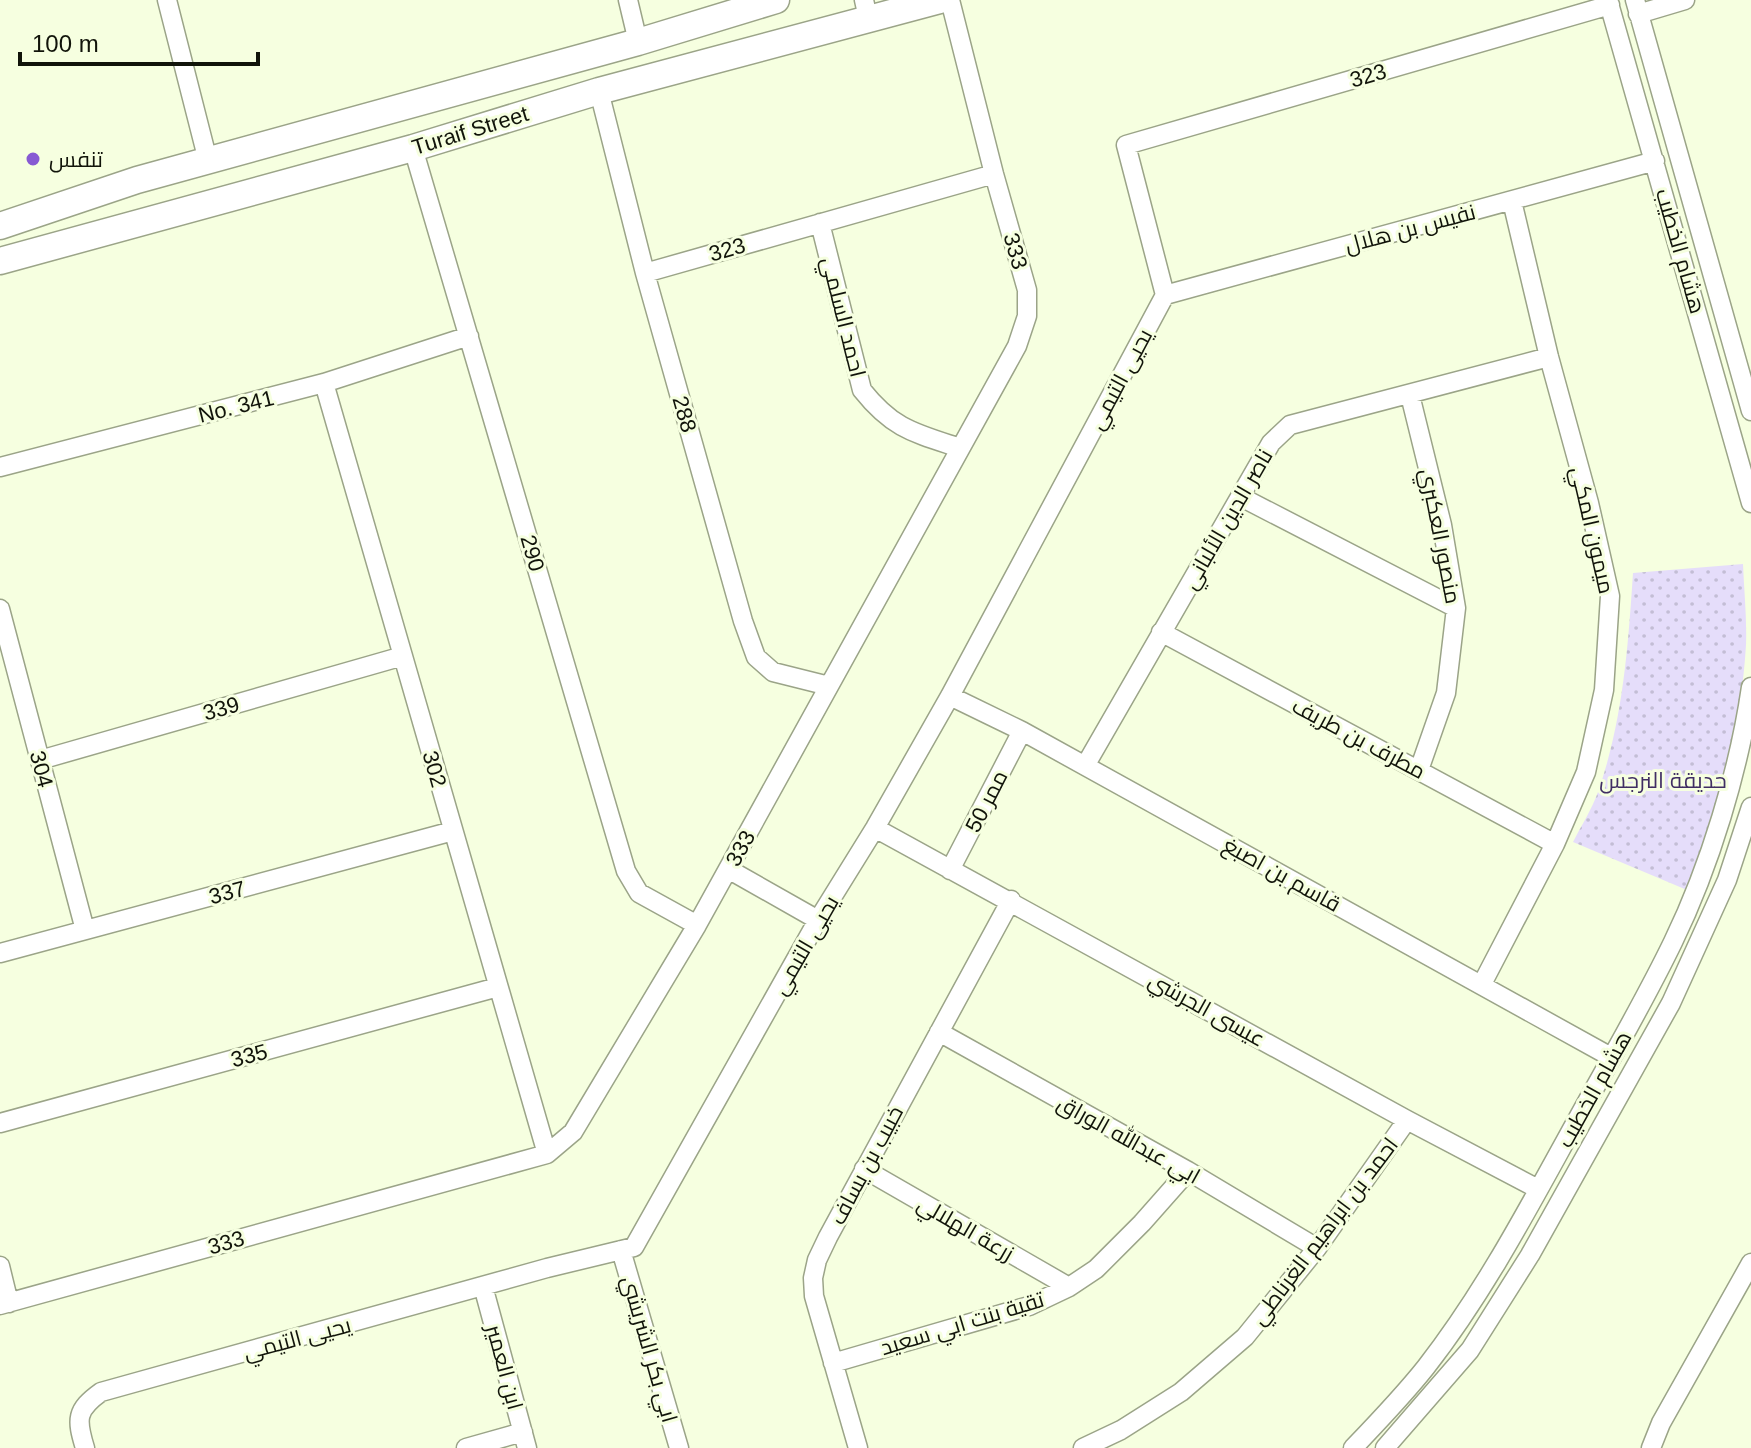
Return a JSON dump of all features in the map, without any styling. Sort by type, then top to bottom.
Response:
[{"type":"street","points":[[167,0],[208,161]]},
{"type":"street","points":[[628,0],[638,42]]},
{"type":"street","name":"Turaif Street","points":[[0,226],[137,180],[638,42],[776,0]]},
{"type":"street","name":"Turaif Street","points":[[0,261],[413,148],[866,9],[940,0]]},
{"type":"street","name":"333","points":[[5,1304],[547,1154],[573,1132],[697,925],[1017,346],[1027,316],[1027,290],[950,0]]},
{"type":"street","points":[[1636,7],[1685,0]]},
{"type":"street","name":"323","points":[[1165,295],[1126,145],[1609,2]]},
{"type":"street","name":"هشام الخطيب","points":[[1609,2],[1751,503]]},
{"type":"street","name":"هشام الخطيب","points":[[1636,7],[1751,411]]},
{"type":"street","name":"288","points":[[599,91],[645,273],[743,621],[756,657],[773,672],[829,686]]},
{"type":"street","name":"290","points":[[413,148],[626,871],[639,893],[697,925]]},
{"type":"street","name":"نفيس بن هلال","points":[[1165,295],[1655,161]]},
{"type":"street","name":"323","points":[[645,273],[994,174]]},
{"type":"street","name":"ميمون المكي","points":[[1482,984],[1555,844],[1586,772],[1604,690],[1610,596],[1512,201]]},
{"type":"street","name":"احمد السلمي","points":[[820,223],[862,390],[880,412],[906,431],[960,448]]},
{"type":"street","name":"يحيى التيمي","points":[[85,1448],[79,1413],[86,1403],[101,1392],[634,1247],[818,920],[875,828],[950,696],[1165,295]]},
{"type":"street","name":"No. 341","points":[[0,467],[324,383],[469,336]]},
{"type":"street","points":[[1707,344],[1730,338]]},
{"type":"street","name":"ناصر الدين الألباني","points":[[1085,766],[1271,443],[1290,425],[1549,357]]},
{"type":"street","name":"302","points":[[324,383],[547,1154]]},
{"type":"street","name":"منصور العكبري","points":[[1410,395],[1442,525],[1456,608],[1446,693],[1419,770]]},
{"type":"street","points":[[1241,497],[1456,608]]},
{"type":"street","name":"304","points":[[1,609],[85,930]]},
{"type":"street","name":"مطرف بن طريف","points":[[1161,632],[1555,844]]},
{"type":"street","name":"339","points":[[40,760],[403,656]]},
{"type":"street","name":"هشام الخطيب","points":[[1353,1448],[1393,1407],[1427,1365],[1483,1286],[1674,941],[1701,876],[1732,776],[1746,722],[1751,687]]},
{"type":"street","name":"قاسم بن اصبغ","points":[[950,696],[1022,731],[1611,1057]]},
{"type":"street","name":"ممر 50","points":[[950,870],[1022,731]]},
{"type":"street","name":"هشام الخطيب","points":[[1385,1448],[1470,1350],[1530,1255],[1671,1003],[1727,880],[1751,807]]},
{"type":"street","name":"عيسى الجرشي","points":[[875,828],[1538,1189]]},
{"type":"street","name":"337","points":[[0,953],[453,831]]},
{"type":"street","points":[[728,869],[818,920]]},
{"type":"street","name":"خبيب بن يساف","points":[[858,1448],[814,1296],[813,1278],[817,1260],[1011,900]]},
{"type":"street","name":"335","points":[[0,1123],[498,987]]},
{"type":"street","name":"ابي عبدالله الوراق","points":[[939,1032],[1188,1171],[1317,1248]]},
{"type":"street","name":"احمد بن ابراهيم الغرناطي","points":[[1083,1448],[1121,1430],[1181,1392],[1245,1337],[1317,1248],[1407,1120]]},
{"type":"street","name":"زرعة الهلالي","points":[[864,1169],[1069,1287]]},
{"type":"street","name":"تقية بنت ابي سعيد","points":[[833,1363],[1029,1306],[1069,1287],[1096,1269],[1124,1242],[1188,1171]]},
{"type":"street","name":"ابي بكر الشريشي","points":[[621,1250],[679,1448]]},
{"type":"street","points":[[1651,1448],[1661,1423],[1751,1263]]},
{"type":"street","points":[[0,1266],[5,1304]]},
{"type":"street","name":"ابن العمير","points":[[483,1286],[525,1440]]},
{"type":"street","points":[[466,1448],[525,1440]]},
{"type":"green space","name":"حديقة النرجس","points":[[1743,564],[1746,645],[1734,739],[1709,831],[1687,890],[1573,842],[1596,798],[1613,738],[1626,656],[1633,573]]},
{"type":"place","name":"تنفس","points":[[33,159]]}]
